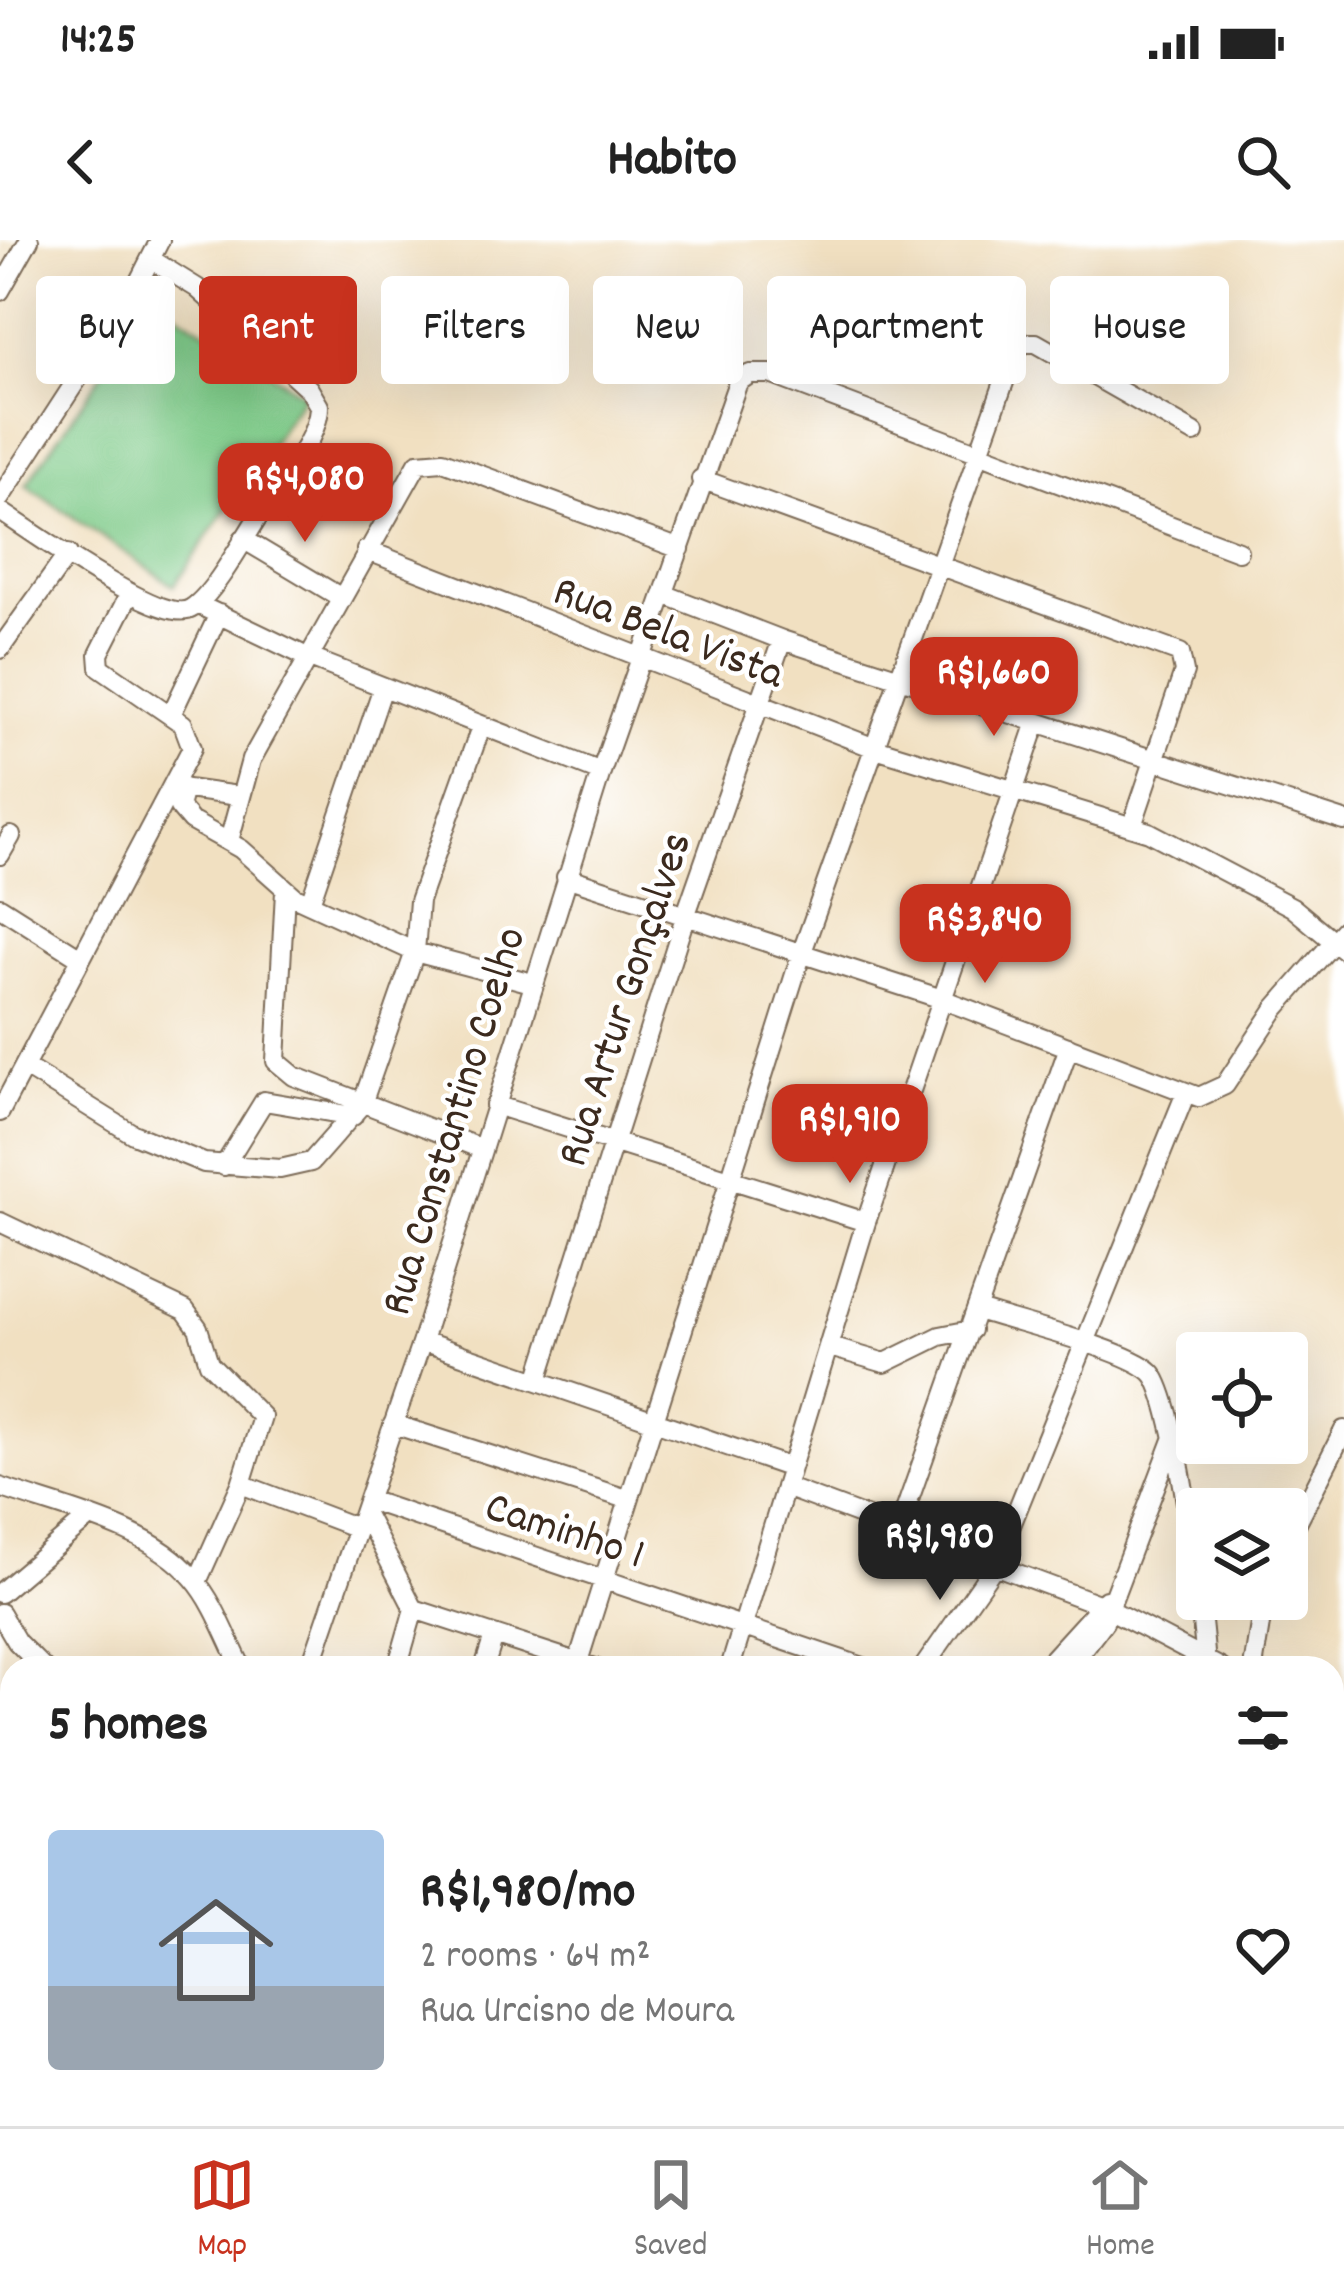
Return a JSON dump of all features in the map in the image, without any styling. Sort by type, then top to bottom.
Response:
[{"type":"street","points":[[0,291],[28,240]]},
{"type":"street","points":[[0,498],[152,260],[160,240]]},
{"type":"street","points":[[0,511],[130,592],[176,614],[197,604],[319,416],[309,389],[197,288],[152,260]]},
{"type":"street","points":[[585,1656],[628,1499],[802,952],[895,677],[1014,354],[1027,342],[1194,433]]},
{"type":"street","name":"Rua Constantino Coelho","points":[[314,1656],[422,1341],[566,877],[666,595],[729,396],[743,377],[759,373],[977,452]]},
{"type":"street","points":[[977,452],[1238,551]]},
{"type":"street","points":[[229,841],[238,796],[305,656],[412,468],[424,460],[443,461],[680,549]]},
{"type":"street","points":[[701,479],[935,568],[1176,650],[1185,661],[1184,672],[1132,826]]},
{"type":"street","points":[[243,539],[340,597]]},
{"type":"street","name":"Rua Bela Vista","points":[[365,550],[758,706],[1012,793],[1132,826],[1292,907],[1341,941]]},
{"type":"street","points":[[0,650],[68,554]]},
{"type":"street","points":[[0,1112],[79,957],[179,788],[192,740],[171,715],[100,667],[99,654],[130,592]]},
{"type":"street","name":"Rua Bela Vista","points":[[666,595],[782,640],[1151,763],[1344,821]]},
{"type":"street","points":[[197,604],[305,656],[601,772]]},
{"type":"street","points":[[171,715],[219,614]]},
{"type":"street","name":"Rua Artur Gonçalves","points":[[538,1380],[686,914],[782,640]]},
{"type":"street","points":[[310,903],[383,687]]},
{"type":"street","points":[[733,1656],[866,1222],[1036,724]]},
{"type":"street","points":[[25,1066],[155,1146],[224,1166],[301,1166],[328,1147],[357,1110],[415,952],[419,902],[481,727]]},
{"type":"street","points":[[179,788],[238,796]]},
{"type":"street","points":[[179,788],[181,812],[229,841],[286,891],[415,952],[532,983]]},
{"type":"street","points":[[0,855],[11,836]]},
{"type":"street","points":[[566,877],[939,998],[1185,1095],[1210,1095],[1225,1085],[1276,1008],[1341,941]]},
{"type":"street","points":[[286,891],[273,1055],[294,1076],[357,1110],[482,1149]]},
{"type":"street","points":[[0,908],[79,957]]},
{"type":"street","points":[[899,1528],[1069,1047]]},
{"type":"street","points":[[931,1656],[995,1565],[1185,1095]]},
{"type":"street","points":[[224,1166],[264,1101],[357,1110]]},
{"type":"street","points":[[495,1105],[866,1222]]},
{"type":"street","points":[[0,1222],[185,1310],[198,1328],[209,1364],[260,1412],[262,1431],[197,1582]]},
{"type":"street","points":[[830,1347],[885,1363],[975,1320],[1084,1345],[1153,1374],[1165,1393],[1174,1436],[1210,1656]]},
{"type":"street","points":[[422,1341],[652,1421],[899,1528],[1108,1602],[1196,1656]]},
{"type":"street","points":[[393,1424],[628,1499]]},
{"type":"street","points":[[1308,1501],[1344,1430]]},
{"type":"street","points":[[1076,1656],[1108,1602],[1174,1436]]},
{"type":"street","name":"Caminho 1","points":[[241,1484],[604,1580],[831,1656]]},
{"type":"street","points":[[0,1487],[153,1547],[197,1582],[234,1656]]},
{"type":"street","points":[[362,1513],[414,1610],[553,1656]]},
{"type":"street","points":[[0,1593],[87,1519]]},
{"type":"street","points":[[1056,1656],[1108,1602]]},
{"type":"street","points":[[401,1656],[414,1610]]},
{"type":"street","points":[[0,1613],[31,1656]]},
{"type":"street","points":[[1255,1656],[1261,1620]]},
{"type":"street","points":[[488,1656],[494,1636]]},
{"type":"green space","points":[[175,312],[199,327],[199,384],[287,384],[304,395],[174,586],[26,485],[95,384],[175,384]]}]
